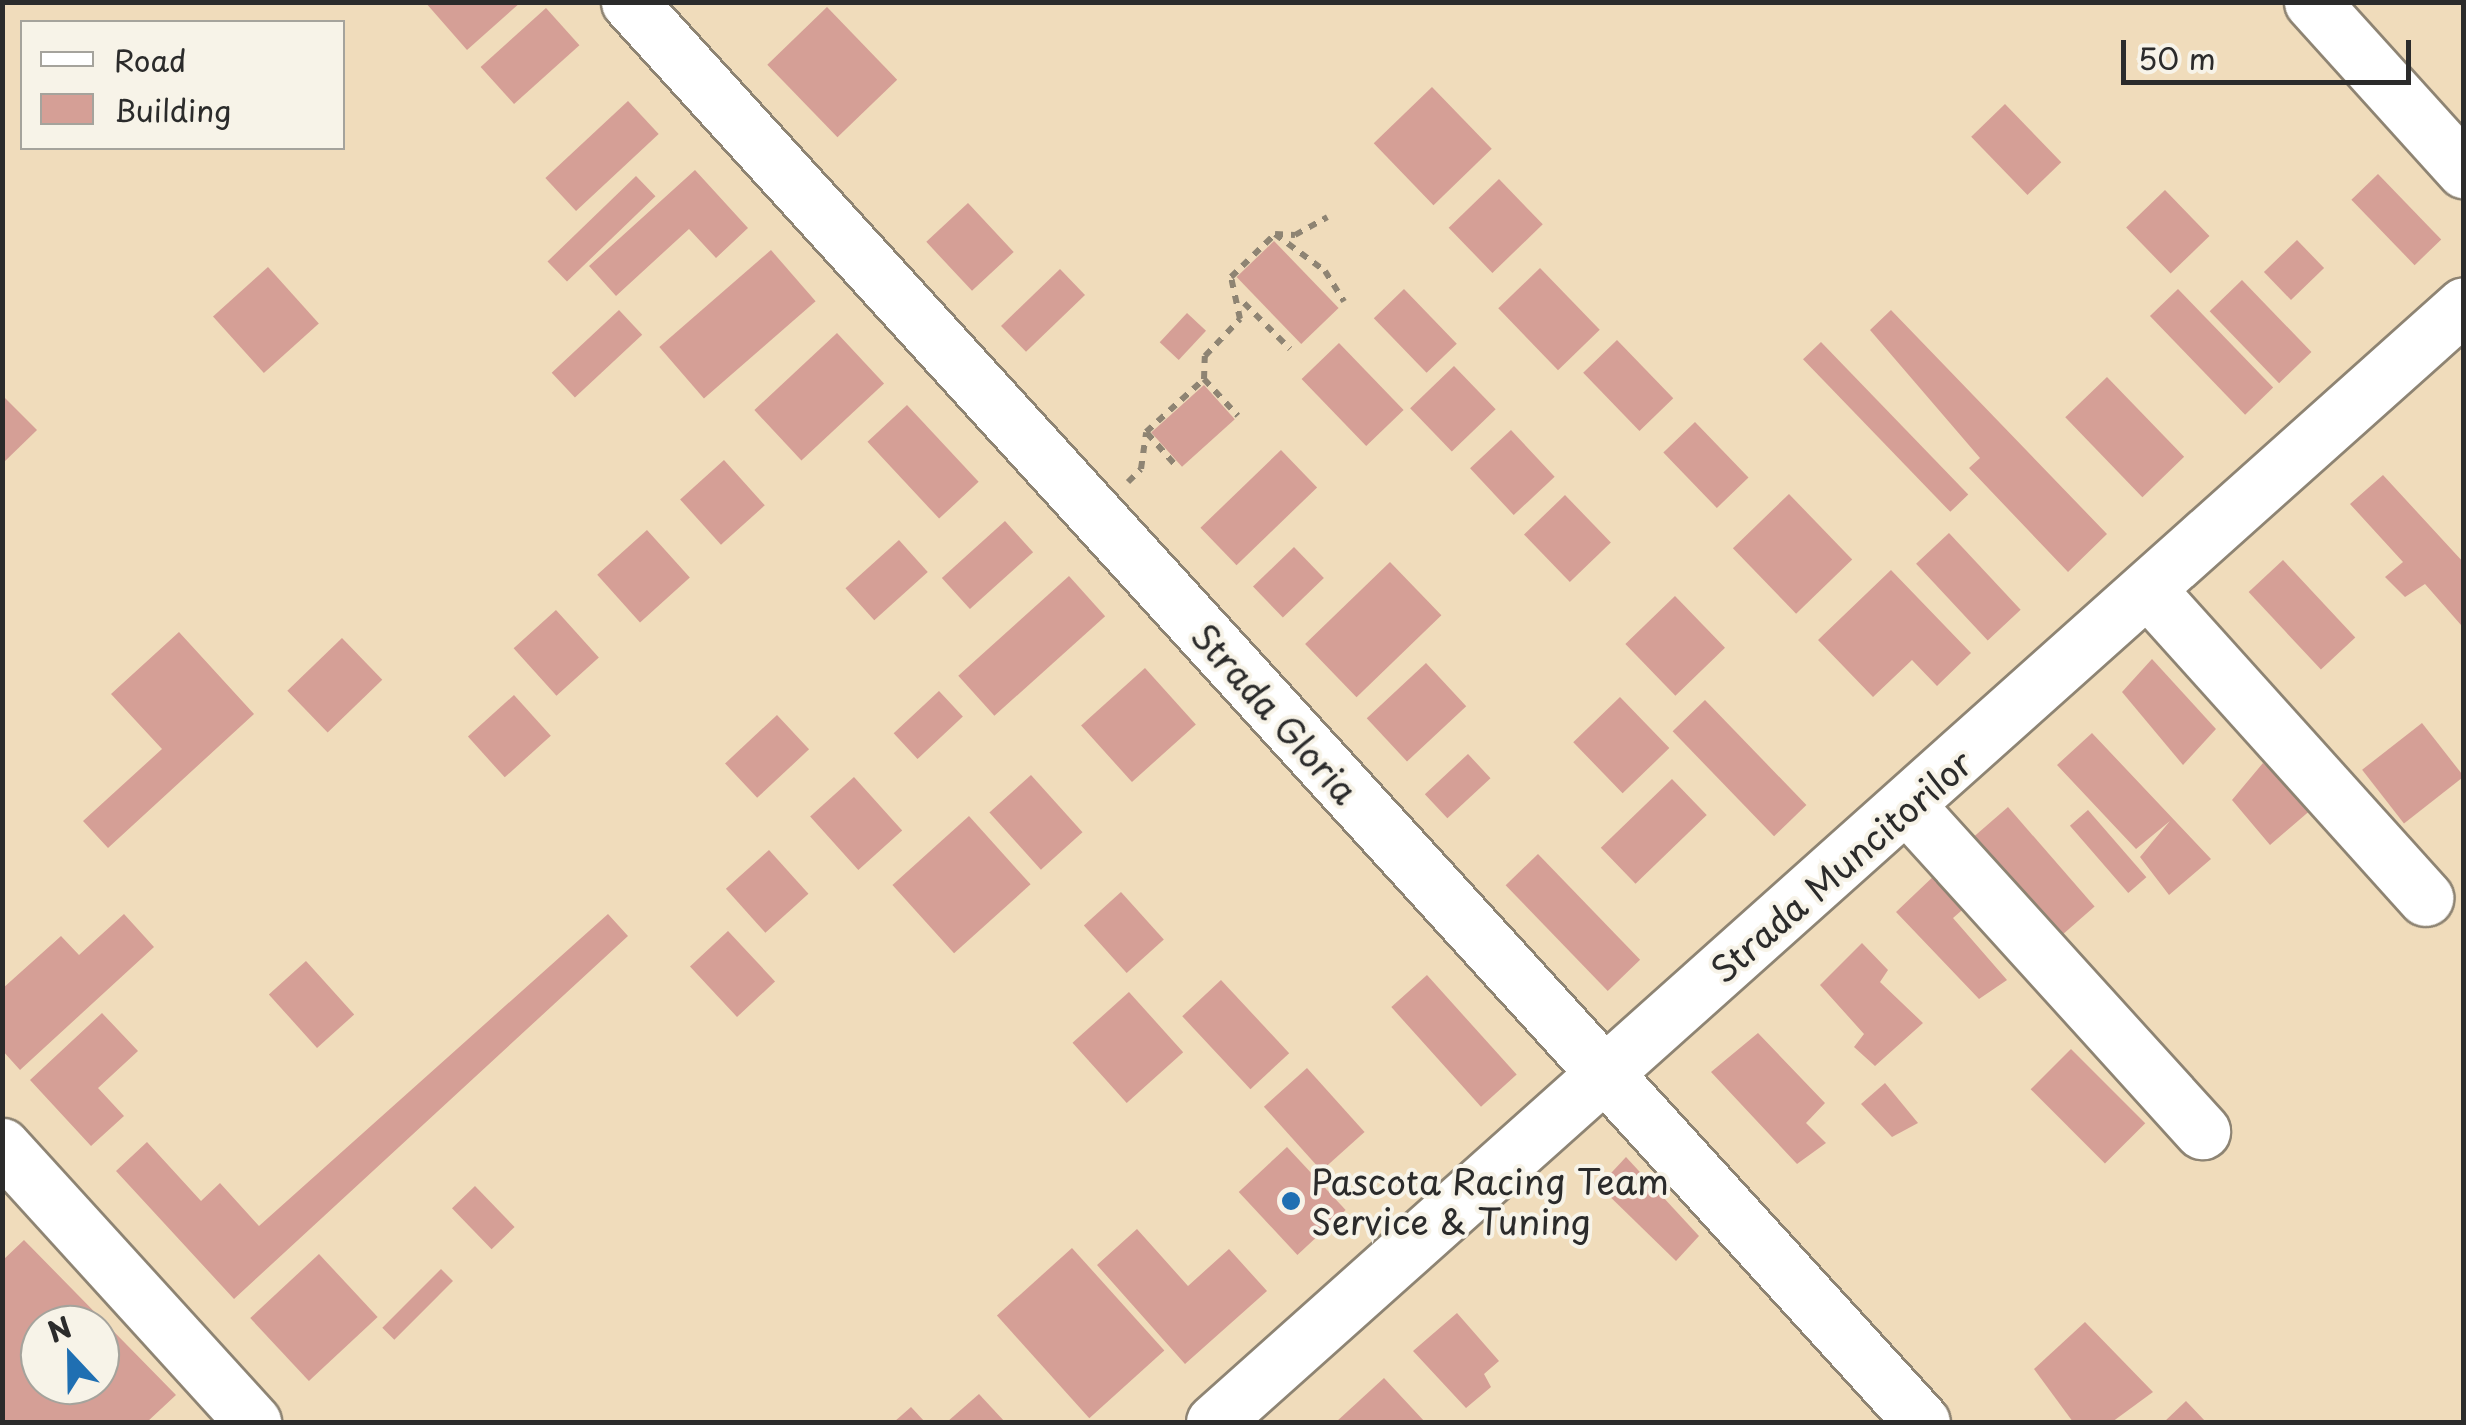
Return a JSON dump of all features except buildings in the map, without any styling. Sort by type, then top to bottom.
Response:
[{"type":"street","name":"Strada Gloria","points":[[629,2],[1922,1422]]},
{"type":"street","points":[[2312,2],[2464,170]]},
{"type":"street","name":"Strada Muncitorilor","points":[[1245,1413],[1602,1074],[1910,809],[2464,305]]},
{"type":"street","points":[[2149,591],[2425,898]]},
{"type":"street","points":[[1910,809],[2202,1131]]},
{"type":"street","points":[[2,1146],[253,1422]]},
{"type":"path","points":[[1290,349],[1243,302],[1230,277],[1275,234],[1295,236],[1326,217]]},
{"type":"path","points":[[1275,234],[1325,270],[1344,300]]},
{"type":"path","points":[[1238,416],[1204,379],[1205,356],[1243,302]]},
{"type":"path","points":[[1095,516],[1141,469],[1146,432],[1204,379]]},
{"type":"path","points":[[1146,432],[1178,468]]},
{"type":"place","name":"Pascota Racing Team Service & Tuning","points":[[1291,1201]]}]
